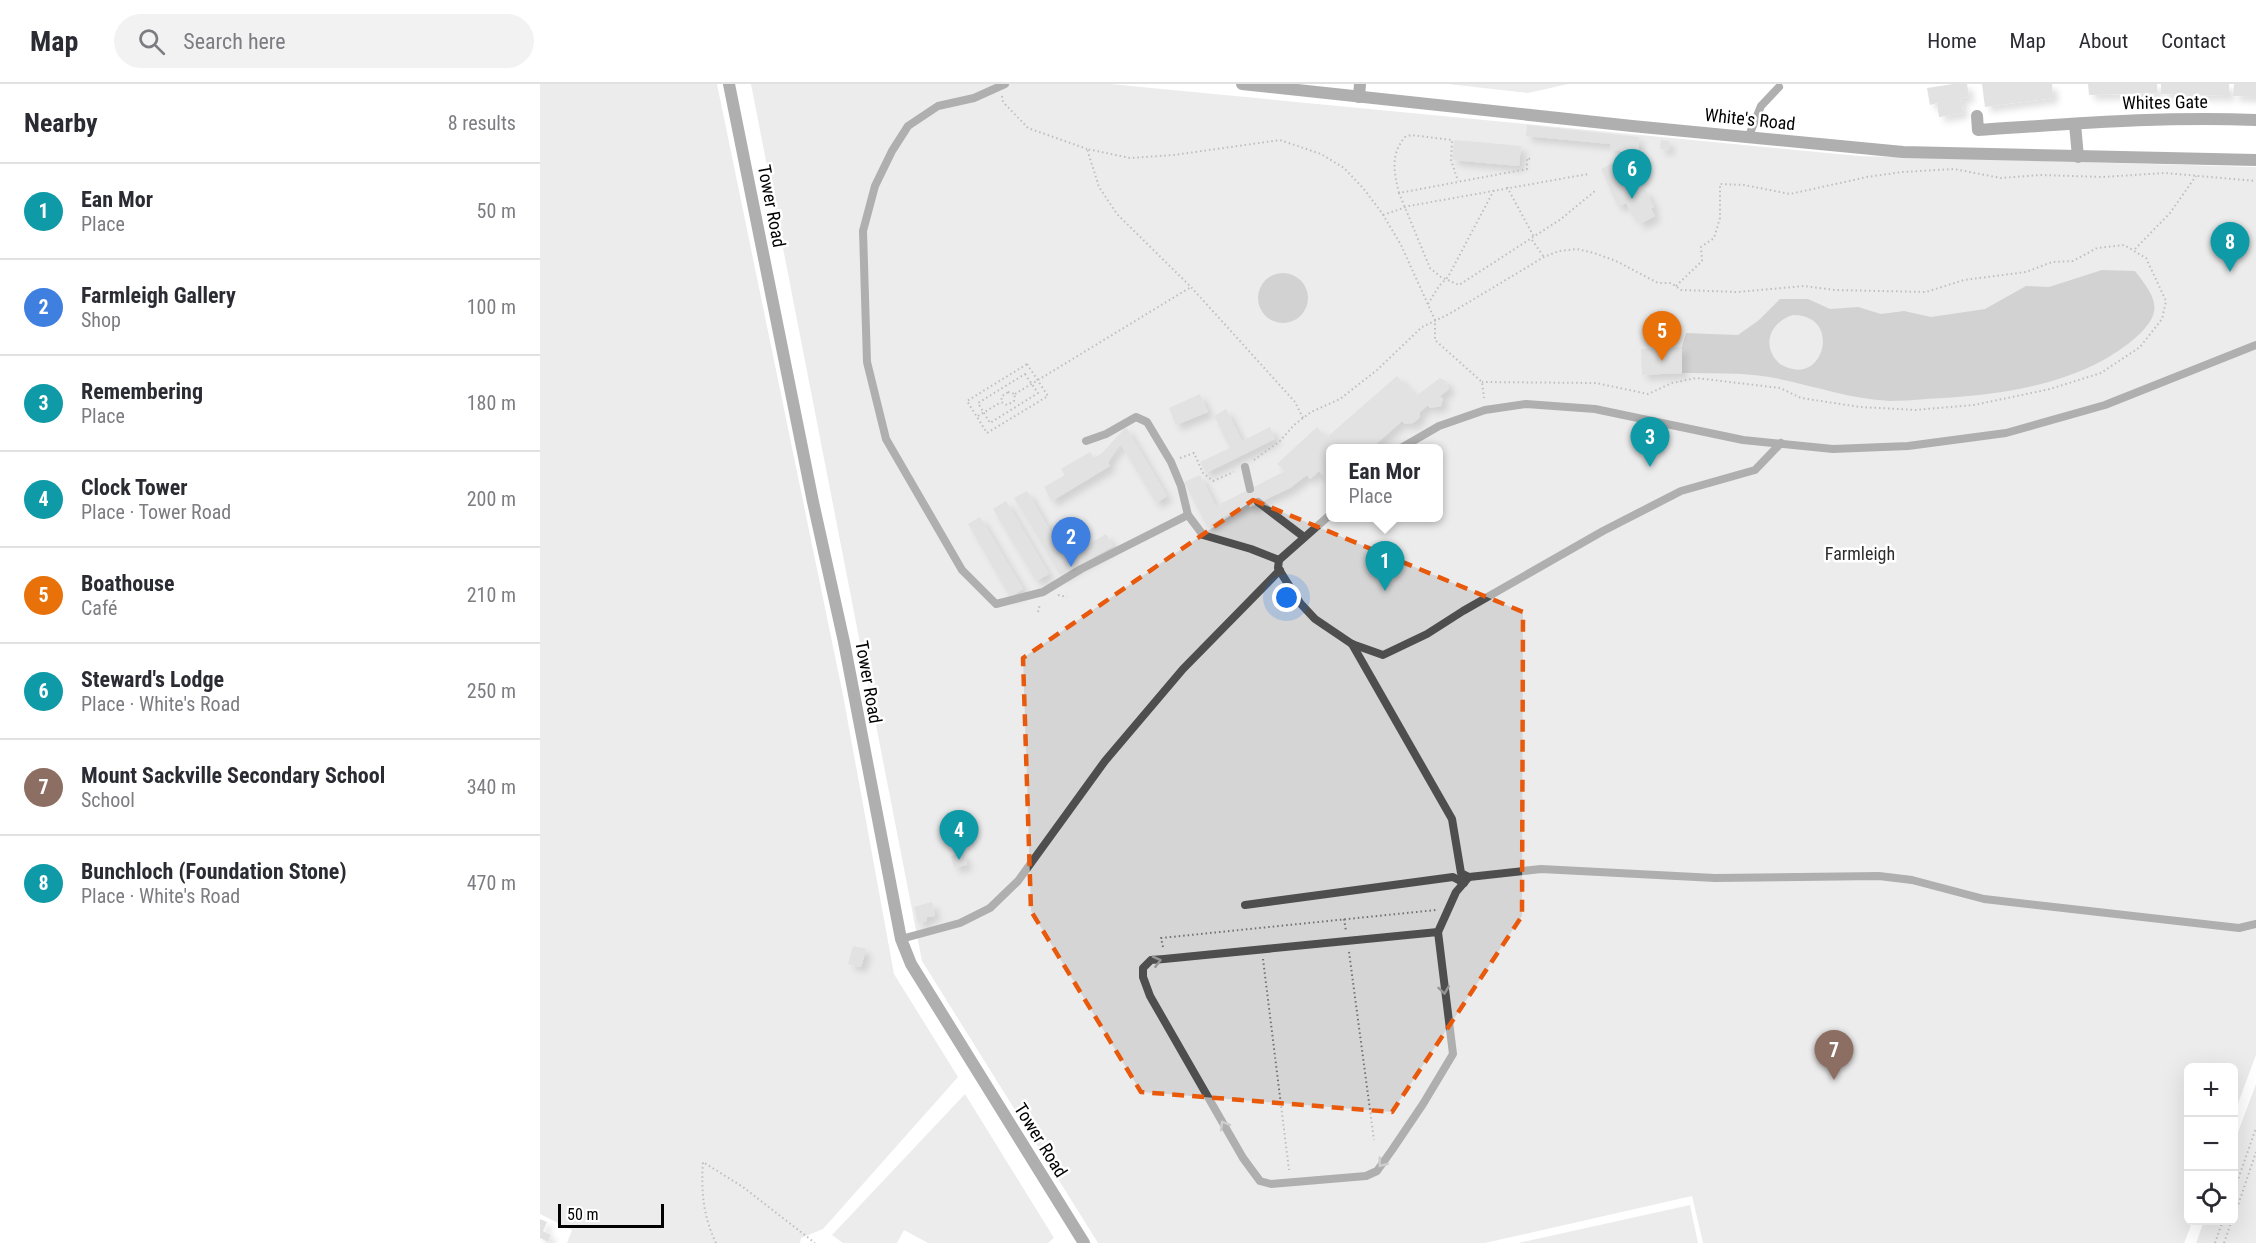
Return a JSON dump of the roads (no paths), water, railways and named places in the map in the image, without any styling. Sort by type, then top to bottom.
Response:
[{"type":"street","name":"Tower Road","points":[[729,84],[813,502],[844,642],[901,939],[910,964],[1083,1243]]},
{"type":"street","name":"White's Road","points":[[1242,84],[1359,98],[1903,152],[2256,160]]},
{"type":"street","points":[[1359,98],[1360,84]]},
{"type":"street","name":"Whites Gate","points":[[1977,116],[1978,130],[2128,120],[2214,118],[2256,120]]},
{"type":"street","points":[[2075,124],[2078,157]]},
{"type":"lane","points":[[1003,85],[974,98],[938,106],[908,126],[892,151],[875,186],[863,231],[867,362],[886,438],[962,570],[996,604],[1043,592],[1081,568],[1188,515]]},
{"type":"lane","points":[[1748,138],[1761,106],[1779,87]]},
{"type":"lane","points":[[1408,444],[1439,426],[1485,410],[1526,404],[1595,409],[1743,440],[1833,449],[1908,446],[2006,433],[2105,405],[2256,345]]},
{"type":"lane","points":[[1086,441],[1106,434],[1136,417],[1147,422],[1171,462],[1181,486],[1188,515],[1203,535],[1279,560]]},
{"type":"lane","points":[[1279,560],[1280,570],[1300,603],[1315,619],[1352,644],[1383,655],[1427,634],[1463,610],[1681,490],[1755,470],[1781,443]]},
{"type":"lane","points":[[1245,467],[1250,489]]},
{"type":"lane","points":[[1258,502],[1304,537]]},
{"type":"lane","points":[[1279,560],[1326,518]]},
{"type":"lane","points":[[901,939],[960,923],[990,908],[1018,881],[1105,761],[1169,686],[1280,570]]},
{"type":"lane","points":[[1352,644],[1452,819],[1461,873],[1467,880]]},
{"type":"lane","points":[[1245,905],[1453,877],[1467,880],[1541,869],[1715,878],[1879,876],[1912,880],[1984,899],[2239,928],[2256,924]]},
{"type":"lane","points":[[1438,932],[1164,958],[1150,960],[1143,968],[1143,977],[1150,996],[1250,1171],[1260,1181],[1271,1184],[1366,1176],[1377,1171],[1453,1054],[1438,932],[1456,892],[1467,880]]},
{"type":"place","name":"Steward's Lodge","points":[[1632,199]]},
{"type":"place","name":"Bunchloch (Foundation Stone)","points":[[2230,272]]},
{"type":"place","name":"Boathouse","points":[[1662,361]]},
{"type":"place","name":"Remembering","points":[[1650,467]]},
{"type":"place","name":"Farmleigh Gallery","points":[[1071,567]]},
{"type":"place","name":"Ean Mor","points":[[1385,591]]},
{"type":"place","name":"Clock Tower","points":[[959,860]]},
{"type":"place","name":"Mount Sackville Secondary School","points":[[1834,1080]]},
{"type":"park label","name":"Farmleigh","points":[[1860,553]]}]
